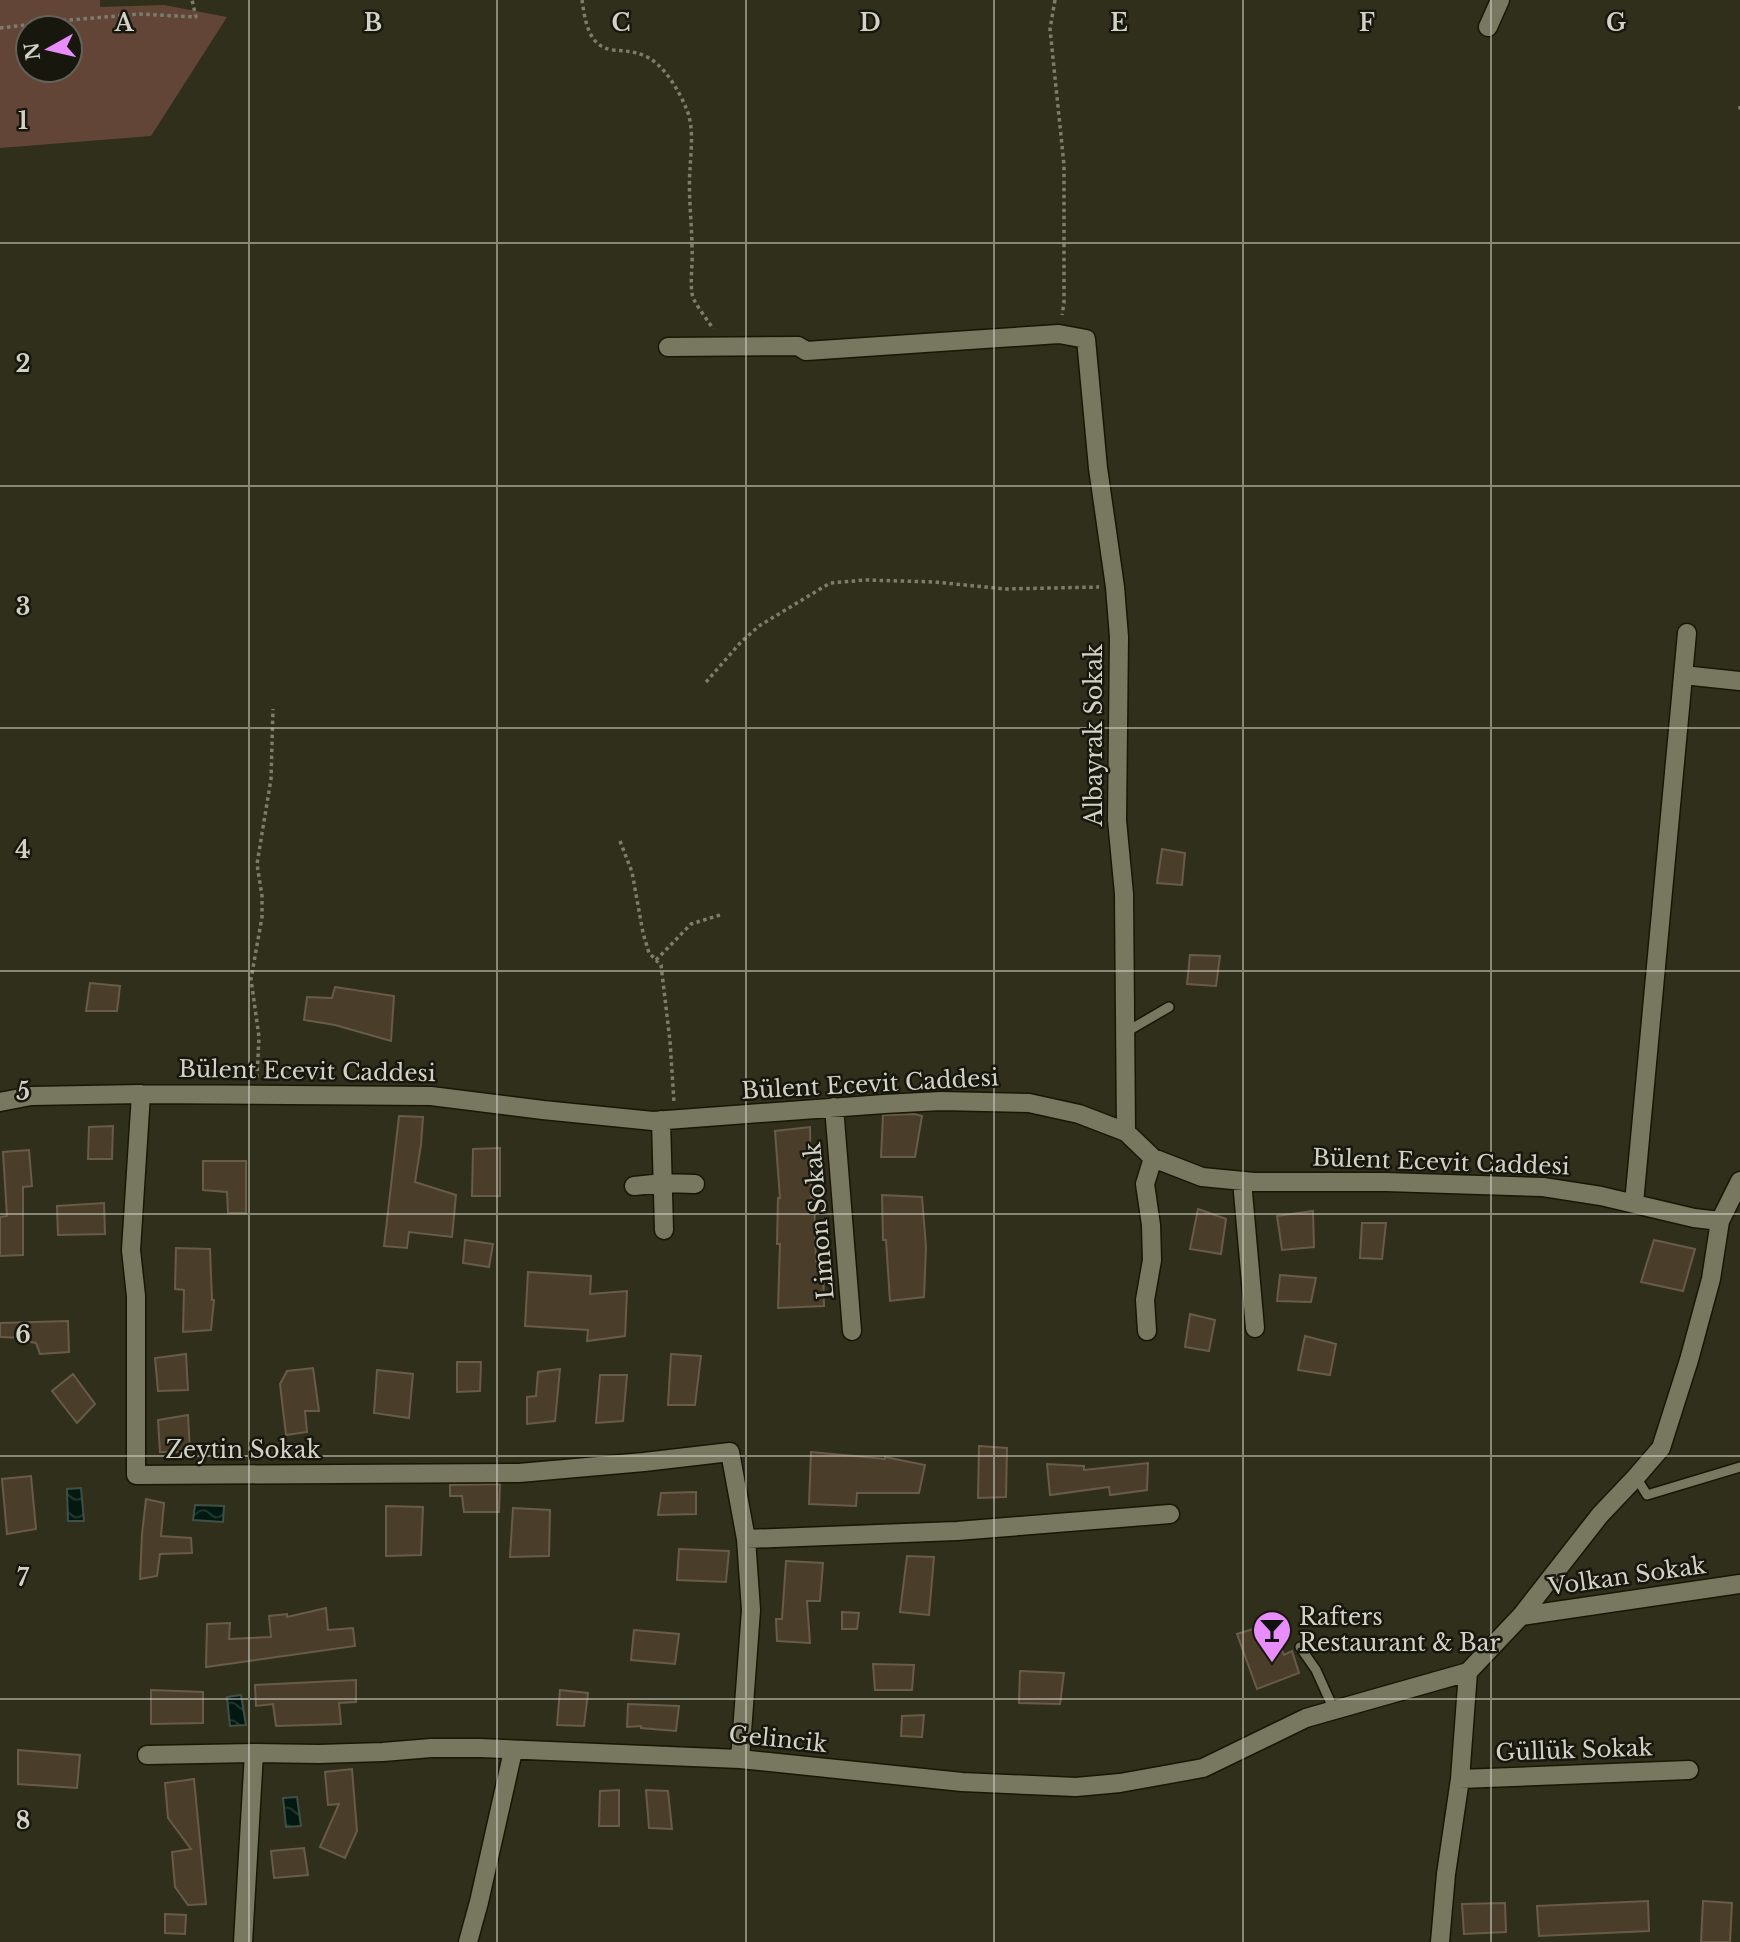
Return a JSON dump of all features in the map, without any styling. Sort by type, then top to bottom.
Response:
[{"type":"street","points":[[1488,27],[1500,0]]},
{"type":"street","points":[[668,347],[798,346],[806,351],[1059,334]]},
{"type":"street","name":"Albayrak Sokak","points":[[1059,334],[1086,339],[1098,468],[1115,587],[1119,637],[1117,820],[1124,894],[1126,1132]]},
{"type":"street","points":[[1634,1203],[1687,634]]},
{"type":"street","points":[[1683,675],[1740,681]]},
{"type":"street","name":"Bülent Ecevit Caddesi","points":[[0,1102],[31,1096],[141,1094],[431,1096],[543,1110],[668,1120],[941,1101],[1029,1103],[1079,1114],[1126,1132],[1153,1158],[1202,1177],[1242,1181],[1544,1187],[1720,1220]]},
{"type":"street","name":"Zeytin Sokak","points":[[141,1094],[131,1250],[136,1296],[136,1475],[519,1473],[730,1452],[746,1539]]},
{"type":"street","name":"Limon Sokak","points":[[834,1107],[852,1331]]},
{"type":"street","points":[[664,1230],[663,1183],[668,1120]]},
{"type":"street","points":[[1147,1331],[1145,1300],[1152,1260],[1151,1225],[1145,1184],[1153,1158]]},
{"type":"street","points":[[1242,1181],[1255,1328]]},
{"type":"street","points":[[1440,1942],[1446,1874],[1460,1779],[1468,1672],[1521,1616],[1600,1515],[1661,1448],[1711,1279],[1720,1220],[1740,1181]]},
{"type":"street","points":[[634,1186],[695,1184]]},
{"type":"street","points":[[740,1759],[751,1610],[746,1539],[957,1531],[1170,1514]]},
{"type":"street","name":"Volkan Sokak","points":[[1521,1616],[1740,1584]]},
{"type":"street","name":"Gelincik","points":[[147,1755],[318,1754],[480,1748],[740,1759],[962,1782],[1076,1787],[1120,1783],[1203,1768],[1290,1725],[1468,1672]]},
{"type":"street","points":[[468,1942],[513,1751]]},
{"type":"street","points":[[243,1942],[254,1753]]},
{"type":"street","name":"Güllük Sokak","points":[[1460,1779],[1689,1770]]},
{"type":"lane","points":[[1126,1032],[1169,1007]]},
{"type":"lane","points":[[1636,1477],[1647,1495],[1740,1467]]},
{"type":"lane","points":[[1300,1647],[1316,1670],[1334,1710]]},
{"type":"path","points":[[0,28],[140,14],[196,17],[192,0]]},
{"type":"path","points":[[582,0],[585,25],[593,38],[605,48],[633,52],[655,62],[688,111],[691,122],[691,295],[723,346]]},
{"type":"path","points":[[1055,0],[1050,29],[1064,165],[1065,303],[1059,334]]},
{"type":"path","points":[[706,682],[759,626],[830,583],[866,580],[935,582],[1005,589],[1115,587]]},
{"type":"path","points":[[256,1094],[259,1037],[251,979],[262,917],[257,864],[271,779],[273,709]]},
{"type":"path","points":[[620,841],[632,872],[649,953],[661,965],[665,993],[668,1120]]},
{"type":"path","points":[[656,960],[691,924],[720,915]]},
{"type":"shaded area","points":[[0,0],[100,0],[100,7],[164,5],[227,17],[151,136],[0,148]]},
{"type":"water","points":[[81,1488],[84,1521],[68,1521],[67,1489]]},
{"type":"water","points":[[195,1505],[224,1506],[223,1522],[193,1520]]},
{"type":"water","points":[[241,1695],[246,1725],[230,1726],[227,1697]]},
{"type":"water","points":[[297,1797],[301,1826],[286,1827],[283,1798]]},
{"type":"building","points":[[1162,849],[1185,853],[1182,885],[1157,883]]},
{"type":"building","points":[[1190,955],[1220,956],[1216,986],[1187,984]]},
{"type":"building","points":[[90,983],[120,986],[117,1011],[86,1011]]},
{"type":"building","points":[[335,987],[394,996],[391,1041],[335,1025],[304,1020],[307,997],[332,998]]},
{"type":"building","points":[[883,1115],[922,1116],[915,1157],[881,1157]]},
{"type":"building","points":[[399,1116],[423,1117],[415,1182],[456,1195],[452,1237],[409,1232],[407,1248],[384,1246]]},
{"type":"building","points":[[113,1126],[112,1159],[88,1159],[89,1127]]},
{"type":"building","points":[[810,1127],[811,1197],[814,1197],[816,1261],[823,1261],[824,1306],[778,1308],[780,1244],[777,1244],[780,1198],[775,1131]]},
{"type":"building","points":[[500,1148],[500,1196],[472,1196],[473,1149]]},
{"type":"building","points":[[29,1150],[32,1186],[23,1187],[23,1255],[0,1256],[0,1217],[7,1216],[3,1152]]},
{"type":"building","points":[[203,1161],[246,1161],[246,1213],[228,1213],[227,1192],[203,1190]]},
{"type":"building","points":[[882,1195],[922,1197],[926,1247],[924,1297],[890,1301],[886,1240],[883,1240]]},
{"type":"building","points":[[104,1203],[105,1234],[58,1235],[57,1206]]},
{"type":"building","points":[[1198,1209],[1226,1219],[1221,1254],[1190,1249]]},
{"type":"building","points":[[1313,1211],[1314,1247],[1282,1250],[1277,1216]]},
{"type":"building","points":[[1362,1223],[1386,1223],[1382,1259],[1360,1258]]},
{"type":"building","points":[[465,1240],[493,1244],[489,1267],[463,1263]]},
{"type":"building","points":[[1654,1240],[1695,1249],[1683,1291],[1641,1282]]},
{"type":"building","points":[[176,1248],[210,1249],[214,1300],[211,1330],[183,1332],[184,1290],[175,1289]]},
{"type":"building","points":[[528,1272],[591,1276],[590,1294],[627,1291],[625,1336],[587,1341],[588,1330],[525,1326]]},
{"type":"building","points":[[1280,1275],[1316,1278],[1311,1302],[1277,1301]]},
{"type":"building","points":[[1190,1314],[1215,1320],[1209,1351],[1185,1347]]},
{"type":"building","points":[[68,1321],[69,1352],[40,1354],[36,1343],[25,1341],[25,1338],[0,1337],[0,1323]]},
{"type":"building","points":[[1305,1336],[1336,1344],[1330,1375],[1298,1370]]},
{"type":"building","points":[[186,1354],[188,1390],[158,1391],[155,1358]]},
{"type":"building","points":[[671,1354],[701,1356],[695,1405],[668,1405]]},
{"type":"building","points":[[457,1362],[481,1362],[480,1391],[457,1392]]},
{"type":"building","points":[[313,1368],[319,1411],[305,1411],[307,1432],[286,1435],[280,1384],[287,1371]]},
{"type":"building","points":[[560,1369],[555,1421],[527,1424],[527,1397],[536,1396],[538,1372]]},
{"type":"building","points":[[377,1370],[413,1374],[409,1418],[374,1413]]},
{"type":"building","points":[[73,1374],[95,1404],[77,1423],[52,1391]]},
{"type":"building","points":[[600,1375],[627,1375],[623,1421],[596,1423]]},
{"type":"building","points":[[188,1415],[190,1452],[160,1452],[158,1420]]},
{"type":"building","points":[[979,1446],[1007,1448],[1006,1497],[978,1498]]},
{"type":"building","points":[[811,1452],[885,1457],[925,1465],[919,1493],[857,1493],[856,1506],[809,1504]]},
{"type":"building","points":[[1148,1463],[1147,1490],[1110,1495],[1109,1487],[1050,1495],[1047,1464],[1084,1466],[1084,1470]]},
{"type":"building","points":[[31,1476],[36,1529],[7,1534],[2,1479]]},
{"type":"building","points":[[500,1484],[499,1512],[464,1512],[462,1496],[450,1496],[450,1485]]},
{"type":"building","points":[[696,1492],[696,1514],[658,1515],[661,1493]]},
{"type":"building","points":[[146,1499],[164,1503],[161,1536],[191,1538],[192,1553],[160,1554],[157,1576],[140,1579],[142,1534]]},
{"type":"building","points":[[386,1506],[423,1507],[421,1555],[386,1556]]},
{"type":"building","points":[[513,1508],[550,1510],[549,1556],[510,1557]]},
{"type":"building","points":[[679,1549],[729,1551],[726,1582],[677,1580]]},
{"type":"building","points":[[907,1556],[934,1557],[929,1615],[900,1612]]},
{"type":"building","points":[[786,1561],[823,1563],[820,1601],[807,1601],[810,1643],[777,1641],[776,1619],[782,1619]]},
{"type":"building","points":[[326,1608],[328,1630],[353,1628],[355,1646],[206,1667],[207,1624],[230,1623],[229,1639],[271,1637],[269,1616],[287,1614],[287,1617]]},
{"type":"building","points":[[842,1612],[859,1613],[857,1629],[842,1629]]},
{"type":"building","name":"Rafters Restaurant & Bar","points":[[1263,1626],[1275,1652],[1281,1649],[1284,1655],[1292,1651],[1299,1673],[1257,1689],[1237,1634]]},
{"type":"building","points":[[634,1630],[679,1634],[675,1664],[631,1660]]},
{"type":"building","points":[[873,1664],[914,1665],[912,1690],[875,1690]]},
{"type":"building","points":[[1020,1671],[1064,1673],[1060,1704],[1019,1703]]},
{"type":"building","points":[[356,1680],[356,1702],[339,1703],[341,1724],[276,1726],[273,1704],[256,1706],[255,1685]]},
{"type":"building","points":[[151,1690],[203,1692],[203,1723],[151,1724]]},
{"type":"building","points":[[560,1690],[588,1693],[584,1726],[557,1725]]},
{"type":"building","points":[[628,1704],[679,1706],[676,1731],[641,1726],[627,1727]]},
{"type":"building","points":[[924,1715],[922,1737],[901,1736],[902,1716]]},
{"type":"building","points":[[18,1750],[80,1755],[77,1788],[18,1784]]},
{"type":"building","points":[[352,1769],[357,1831],[345,1858],[320,1847],[339,1804],[328,1805],[325,1772]]},
{"type":"building","points":[[194,1779],[206,1904],[188,1905],[175,1887],[172,1852],[191,1849],[168,1818],[165,1783]]},
{"type":"building","points":[[619,1790],[619,1826],[599,1826],[600,1791]]},
{"type":"building","points":[[646,1790],[668,1791],[672,1829],[649,1828]]},
{"type":"building","points":[[304,1848],[308,1875],[274,1878],[271,1851]]},
{"type":"building","points":[[1648,1901],[1649,1931],[1539,1936],[1537,1906]]},
{"type":"building","points":[[1703,1901],[1732,1903],[1730,1942],[1701,1942]]},
{"type":"building","points":[[1505,1903],[1506,1932],[1464,1934],[1462,1904]]},
{"type":"building","points":[[165,1914],[186,1915],[185,1934],[165,1933]]},
{"type":"place","name":"Rafters Restaurant & Bar","points":[[1272,1664]]}]
